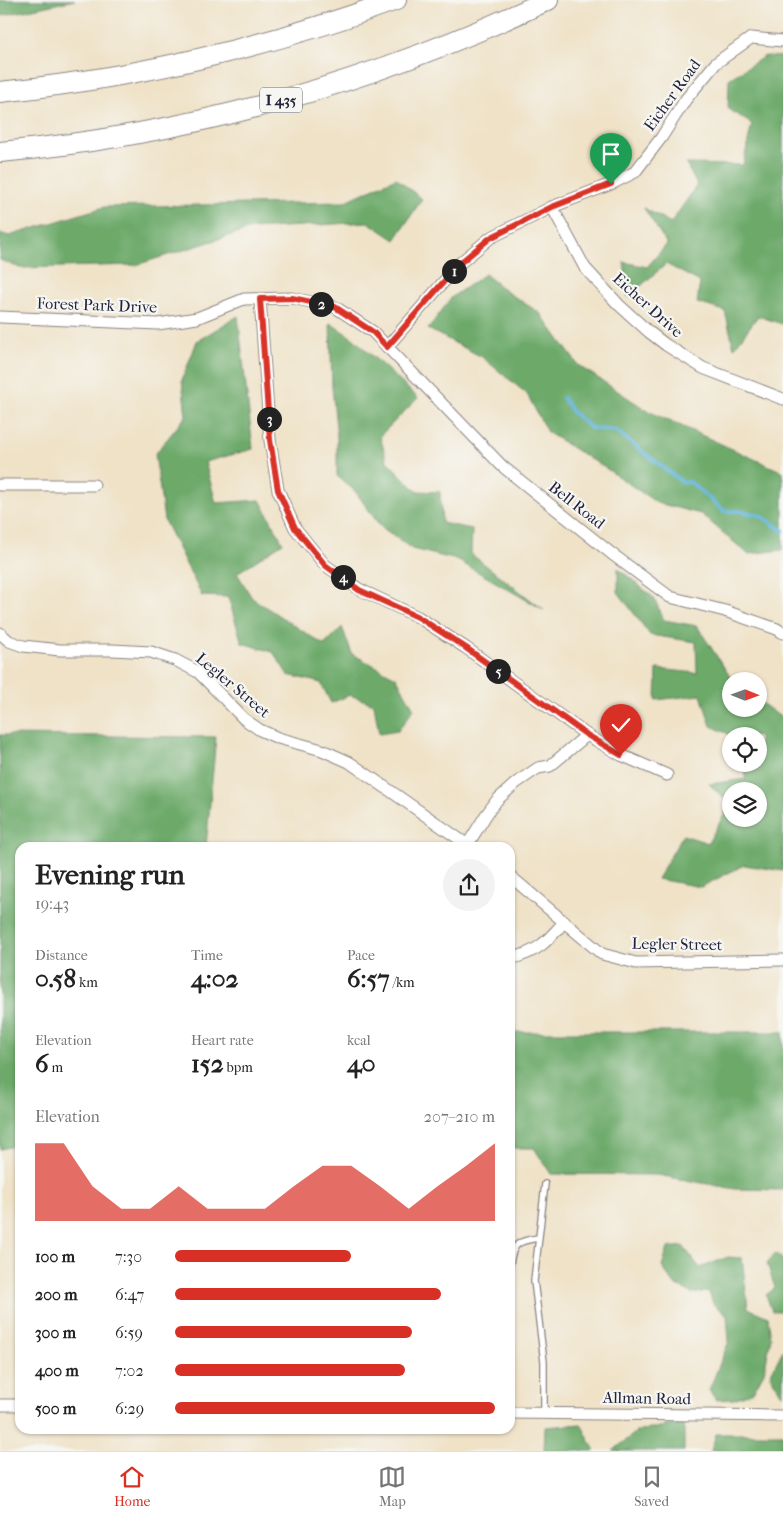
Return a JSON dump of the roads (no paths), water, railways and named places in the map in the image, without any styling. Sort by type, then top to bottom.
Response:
[{"type":"highway","points":[[0,92],[105,78],[217,55],[321,27],[396,0]]},
{"type":"highway","name":"I 435","points":[[0,152],[141,132],[274,102],[352,79],[432,51],[548,0]]},
{"type":"street","name":"Eicher Road","points":[[387,347],[460,263],[490,238],[552,207],[611,184],[635,172],[661,138],[686,98],[716,63],[751,38],[783,41]]},
{"type":"street","name":"Eicher Drive","points":[[552,207],[586,268],[619,305],[649,332],[666,346],[703,368],[783,399]]},
{"type":"street","name":"Forest Park Drive","points":[[0,317],[158,324],[197,318],[244,299],[292,298],[335,307],[373,332],[387,347]]},
{"type":"street","points":[[260,299],[271,448],[278,490],[295,528],[325,565],[359,590],[418,617],[466,648],[587,735],[621,755],[668,775]]},
{"type":"street","name":"Bell Road","points":[[387,347],[502,466],[612,554],[670,597],[725,611],[777,629],[783,633]]},
{"type":"street","points":[[0,485],[94,485]]},
{"type":"street","name":"Legler Street","points":[[2,635],[9,642],[23,646],[60,650],[151,652],[175,660],[198,672],[244,719],[260,730],[278,738],[322,750],[349,762],[464,842]]},
{"type":"street","points":[[472,842],[486,815],[497,800],[516,783],[538,768],[550,766],[587,735]]},
{"type":"street","name":"Legler Street","points":[[515,880],[602,954],[636,964],[783,960]]},
{"type":"street","points":[[515,958],[525,955],[540,946],[564,922]]},
{"type":"street","points":[[0,1405],[15,1405]]},
{"type":"street","name":"Allman Road","points":[[515,1413],[783,1416]]},
{"type":"lane","points":[[544,1413],[544,1362],[534,1281],[545,1184]]},
{"type":"lane","points":[[515,1246],[518,1243],[538,1238]]},
{"type":"waterway","points":[[563,398],[572,412],[591,428],[616,431],[682,482],[690,482],[724,511],[739,511],[760,515],[783,531]]}]
